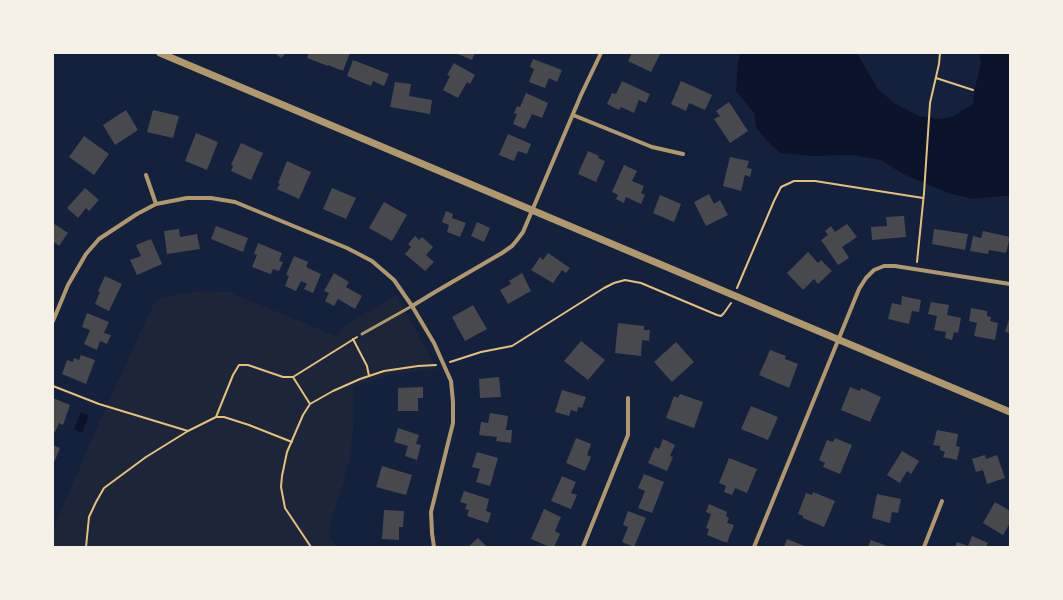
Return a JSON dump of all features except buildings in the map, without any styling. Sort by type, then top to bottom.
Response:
[{"type":"street","points":[[160,53],[1010,412]]},
{"type":"street","points":[[412,306],[512,246],[523,232],[601,53]]},
{"type":"street","points":[[573,115],[652,147],[683,154]]},
{"type":"street","points":[[146,175],[156,204]]},
{"type":"street","points":[[53,321],[68,285],[99,239],[137,214],[156,204],[187,198],[211,198],[234,202],[347,248],[372,261],[394,280],[412,306],[444,364],[450,381],[453,402],[453,424],[431,512],[434,547]]},
{"type":"street","points":[[754,547],[859,289],[866,278],[874,270],[884,266],[890,266],[1010,284]]},
{"type":"street","points":[[583,547],[628,435],[628,398]]},
{"type":"street","points":[[924,547],[942,501]]},
{"type":"lane","points":[[362,334],[412,306]]},
{"type":"path","points":[[916,269],[924,193],[930,103],[940,53]]},
{"type":"path","points":[[936,78],[973,90]]},
{"type":"path","points":[[740,280],[781,187],[794,181],[814,181],[923,198]]},
{"type":"path","points":[[311,547],[285,508],[282,498],[282,476],[287,452],[303,415],[310,404],[333,391],[384,371],[444,364],[481,352],[512,346],[604,288],[625,280],[641,283],[721,316],[730,304]]},
{"type":"path","points":[[216,417],[233,375],[239,365],[248,365],[282,377],[293,377],[362,334]]},
{"type":"path","points":[[353,339],[367,366],[369,376]]},
{"type":"path","points":[[293,377],[310,404]]},
{"type":"path","points":[[53,386],[99,404],[188,431]]},
{"type":"path","points":[[86,547],[89,517],[104,488],[146,457],[188,431],[216,417],[224,417],[292,442]]},
{"type":"shaded area","points":[[740,53],[857,53],[878,89],[894,103],[919,116],[939,119],[952,117],[973,104],[981,63],[979,53],[1010,53],[1010,196],[973,199],[948,193],[903,174],[881,160],[852,155],[813,156],[781,153],[770,144],[756,128],[754,113],[736,91]]},
{"type":"shaded area","points":[[201,291],[229,292],[336,336],[342,327],[396,295],[437,369],[393,374],[354,387],[353,433],[349,460],[343,485],[333,513],[329,536],[336,547],[53,547],[53,532],[61,511],[105,409],[153,305],[160,299],[176,294]]},
{"type":"shaded area","points":[[81,412],[89,416],[82,433],[74,429]]}]
